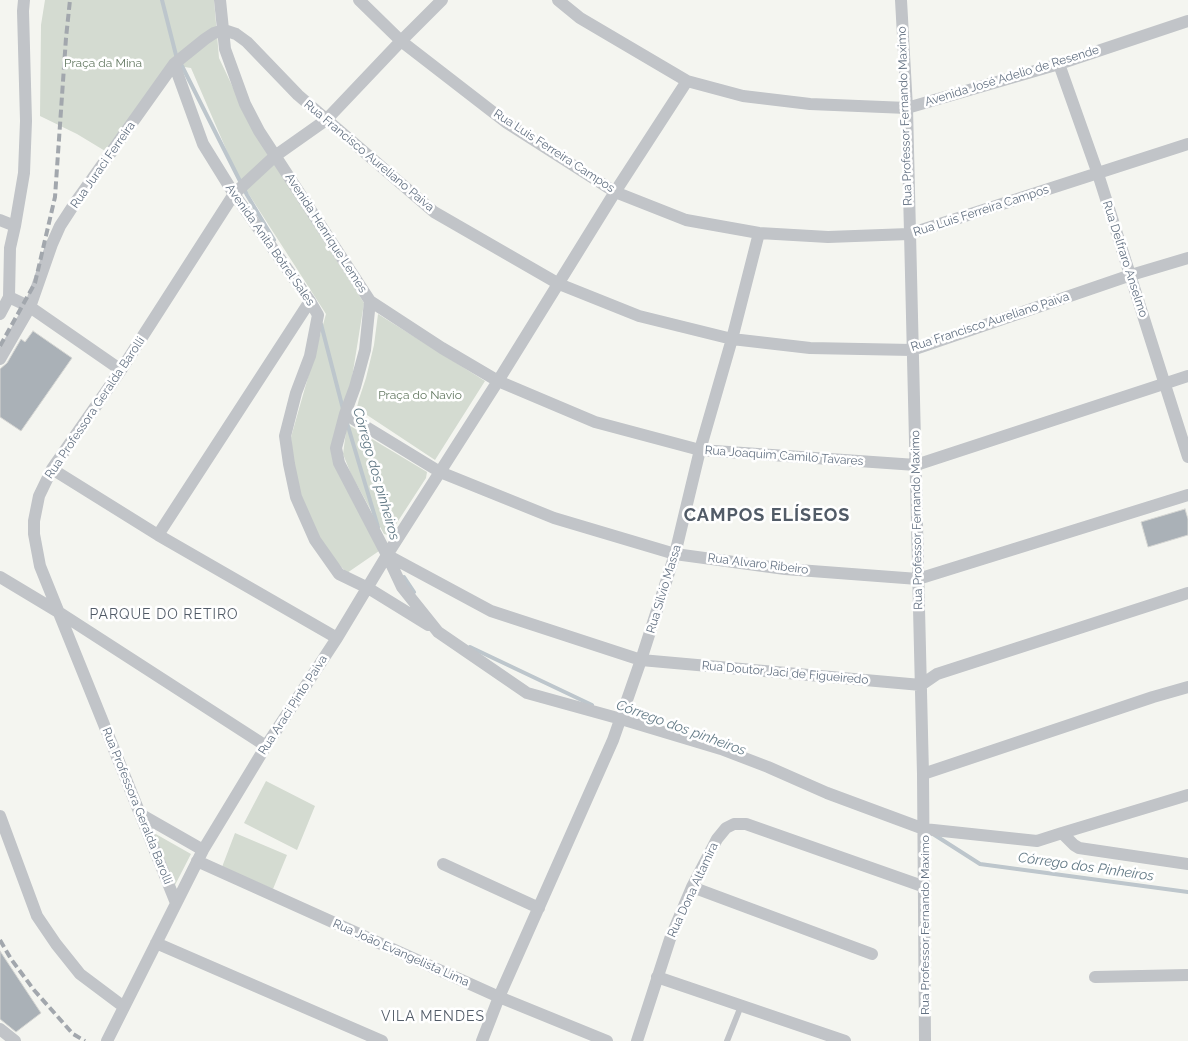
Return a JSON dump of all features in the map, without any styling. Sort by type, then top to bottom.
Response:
[{"type":"street","points":[[0,314],[9,297],[10,248],[24,173],[26,121],[24,0]]},
{"type":"street","name":"Avenida Henrique Lemes","points":[[220,0],[225,49],[245,104],[275,156],[370,301],[365,350],[355,387],[344,414],[336,448],[339,463],[402,587],[438,632],[528,692],[721,749],[827,793],[924,829],[1038,841],[1188,795]]},
{"type":"street","name":"Rua Luis Ferreira Campos","points":[[359,0],[401,41],[507,123],[615,192],[686,220],[760,233],[828,237],[909,234],[1188,144]]},
{"type":"street","name":"Rua Professora Geralda Barolli","points":[[176,903],[40,566],[34,534],[34,521],[39,496],[52,469],[121,370],[234,194],[275,156],[326,120],[442,0]]},
{"type":"street","name":"Avenida José Adelio de Resende","points":[[558,0],[580,18],[688,81],[743,96],[810,104],[907,108],[1059,64],[1188,21]]},
{"type":"street","name":"Rua Professor Fernando Maximo","points":[[901,0],[907,108],[916,465],[924,829],[926,1041]]},
{"type":"street","name":"Rua Juraci Ferreira","points":[[0,359],[30,307],[60,226],[174,64],[205,39],[214,33],[224,30]]},
{"type":"street","name":"Rua Francisco Aureliano Paiva","points":[[224,30],[236,34],[247,42],[298,95],[434,212],[559,284],[639,316],[732,339],[810,348],[912,350],[1131,275],[1188,258]]},
{"type":"street","name":"Avenida Anita Botrel Sales","points":[[174,64],[203,144],[234,194],[318,315],[310,356],[296,393],[285,436],[296,497],[315,540],[339,574],[368,588],[438,632]]},
{"type":"street","name":"Rua Delfraro Anselmo","points":[[1059,64],[1098,174],[1188,457]]},
{"type":"street","name":"Rua Araci Pinto Paiva","points":[[111,1039],[124,1007],[200,855],[266,746],[337,638],[615,192],[688,81]]},
{"type":"street","points":[[0,220],[15,226]]},
{"type":"street","name":"Rua Silvio Massa","points":[[482,1041],[621,719],[676,554],[700,450],[760,233]]},
{"type":"street","points":[[9,297],[30,307],[121,370]]},
{"type":"street","points":[[158,535],[310,301]]},
{"type":"street","name":"Rua Joaquim Camilo Tavares","points":[[370,301],[442,348],[498,381],[595,422],[700,450],[916,465],[1188,376]]},
{"type":"street","name":"Rua Alvaro Ribeiro","points":[[344,414],[440,472],[554,518],[676,554],[785,569],[918,579],[1188,495]]},
{"type":"street","points":[[52,469],[158,535],[337,638]]},
{"type":"street","name":"Rua Doutor Jaci de Figueiredo","points":[[387,555],[492,611],[641,660],[921,685]]},
{"type":"street","points":[[0,577],[60,613],[266,746]]},
{"type":"street","points":[[921,685],[937,674],[1188,593]]},
{"type":"street","points":[[923,774],[1188,687]]},
{"type":"street","name":"Rua João Evangelista Lima","points":[[140,814],[200,855],[500,997],[607,1041]]},
{"type":"street","points":[[0,816],[37,916],[80,974],[124,1007]]},
{"type":"street","name":"Rua Dona Altamira","points":[[637,1041],[670,939],[692,887],[717,839],[726,828],[734,824],[746,824],[925,887]]},
{"type":"street","points":[[1062,833],[1079,848],[1188,864]]},
{"type":"street","points":[[443,864],[539,908]]},
{"type":"street","points":[[692,887],[872,954]]},
{"type":"street","points":[[156,943],[382,1041]]},
{"type":"street","points":[[1095,977],[1188,975]]},
{"type":"street","points":[[657,977],[845,1041]]},
{"type":"street","points":[[0,1029],[16,1041]]},
{"type":"lane","points":[[727,1041],[741,1006]]},
{"type":"green space","name":"Praça da Mina","points":[[45,0],[214,0],[219,58],[255,134],[364,303],[351,384],[333,438],[379,551],[347,573],[314,537],[296,497],[291,437],[326,314],[239,179],[191,68],[178,66],[115,157],[77,134],[40,116],[41,25]]},
{"type":"green space","name":"Praça do Navio","points":[[378,314],[485,381],[435,460],[357,407],[374,345]]},
{"type":"green space","points":[[347,424],[427,472],[426,478],[389,535],[384,534],[351,474],[343,454]]},
{"type":"green space","points":[[266,781],[315,806],[297,850],[244,823]]},
{"type":"green space","points":[[154,833],[191,854],[175,885]]},
{"type":"green space","points":[[235,833],[287,855],[273,889],[222,867]]},
{"type":"building","points":[[33,331],[72,358],[21,431],[0,417],[0,369],[7,363],[21,339],[25,342]]},
{"type":"building","points":[[1185,509],[1188,519],[1188,535],[1148,547],[1141,522]]},
{"type":"building","points":[[0,951],[41,1013],[16,1032],[0,1019]]},
{"type":"waterway","name":"Córrego dos pinheiros","points":[[162,0],[177,59]]},
{"type":"waterway","name":"Córrego dos pinheiros","points":[[178,65],[182,66],[247,195],[274,240]]},
{"type":"waterway","name":"Córrego dos pinheiros","points":[[321,324],[343,409]]},
{"type":"waterway","name":"Córrego dos pinheiros","points":[[347,423],[378,527]]},
{"type":"waterway","name":"Córrego dos pinheiros","points":[[404,577],[414,592]]},
{"type":"waterway","name":"Córrego dos pinheiros","points":[[470,647],[592,705]]},
{"type":"waterway","name":"Córrego dos Pinheiros","points":[[933,834],[980,864],[1188,892]]},
{"type":"railway","points":[[0,346],[35,283],[55,197],[70,0]]},
{"type":"railway","points":[[0,940],[11,959],[34,990],[73,1034],[85,1041]]},
{"type":"district","name":"CAMPOS ELÍSEOS","points":[[767,516]]},
{"type":"district","name":"PARQUE DO RETIRO","points":[[164,615]]},
{"type":"district","name":"VILA MENDES","points":[[433,1017]]}]
